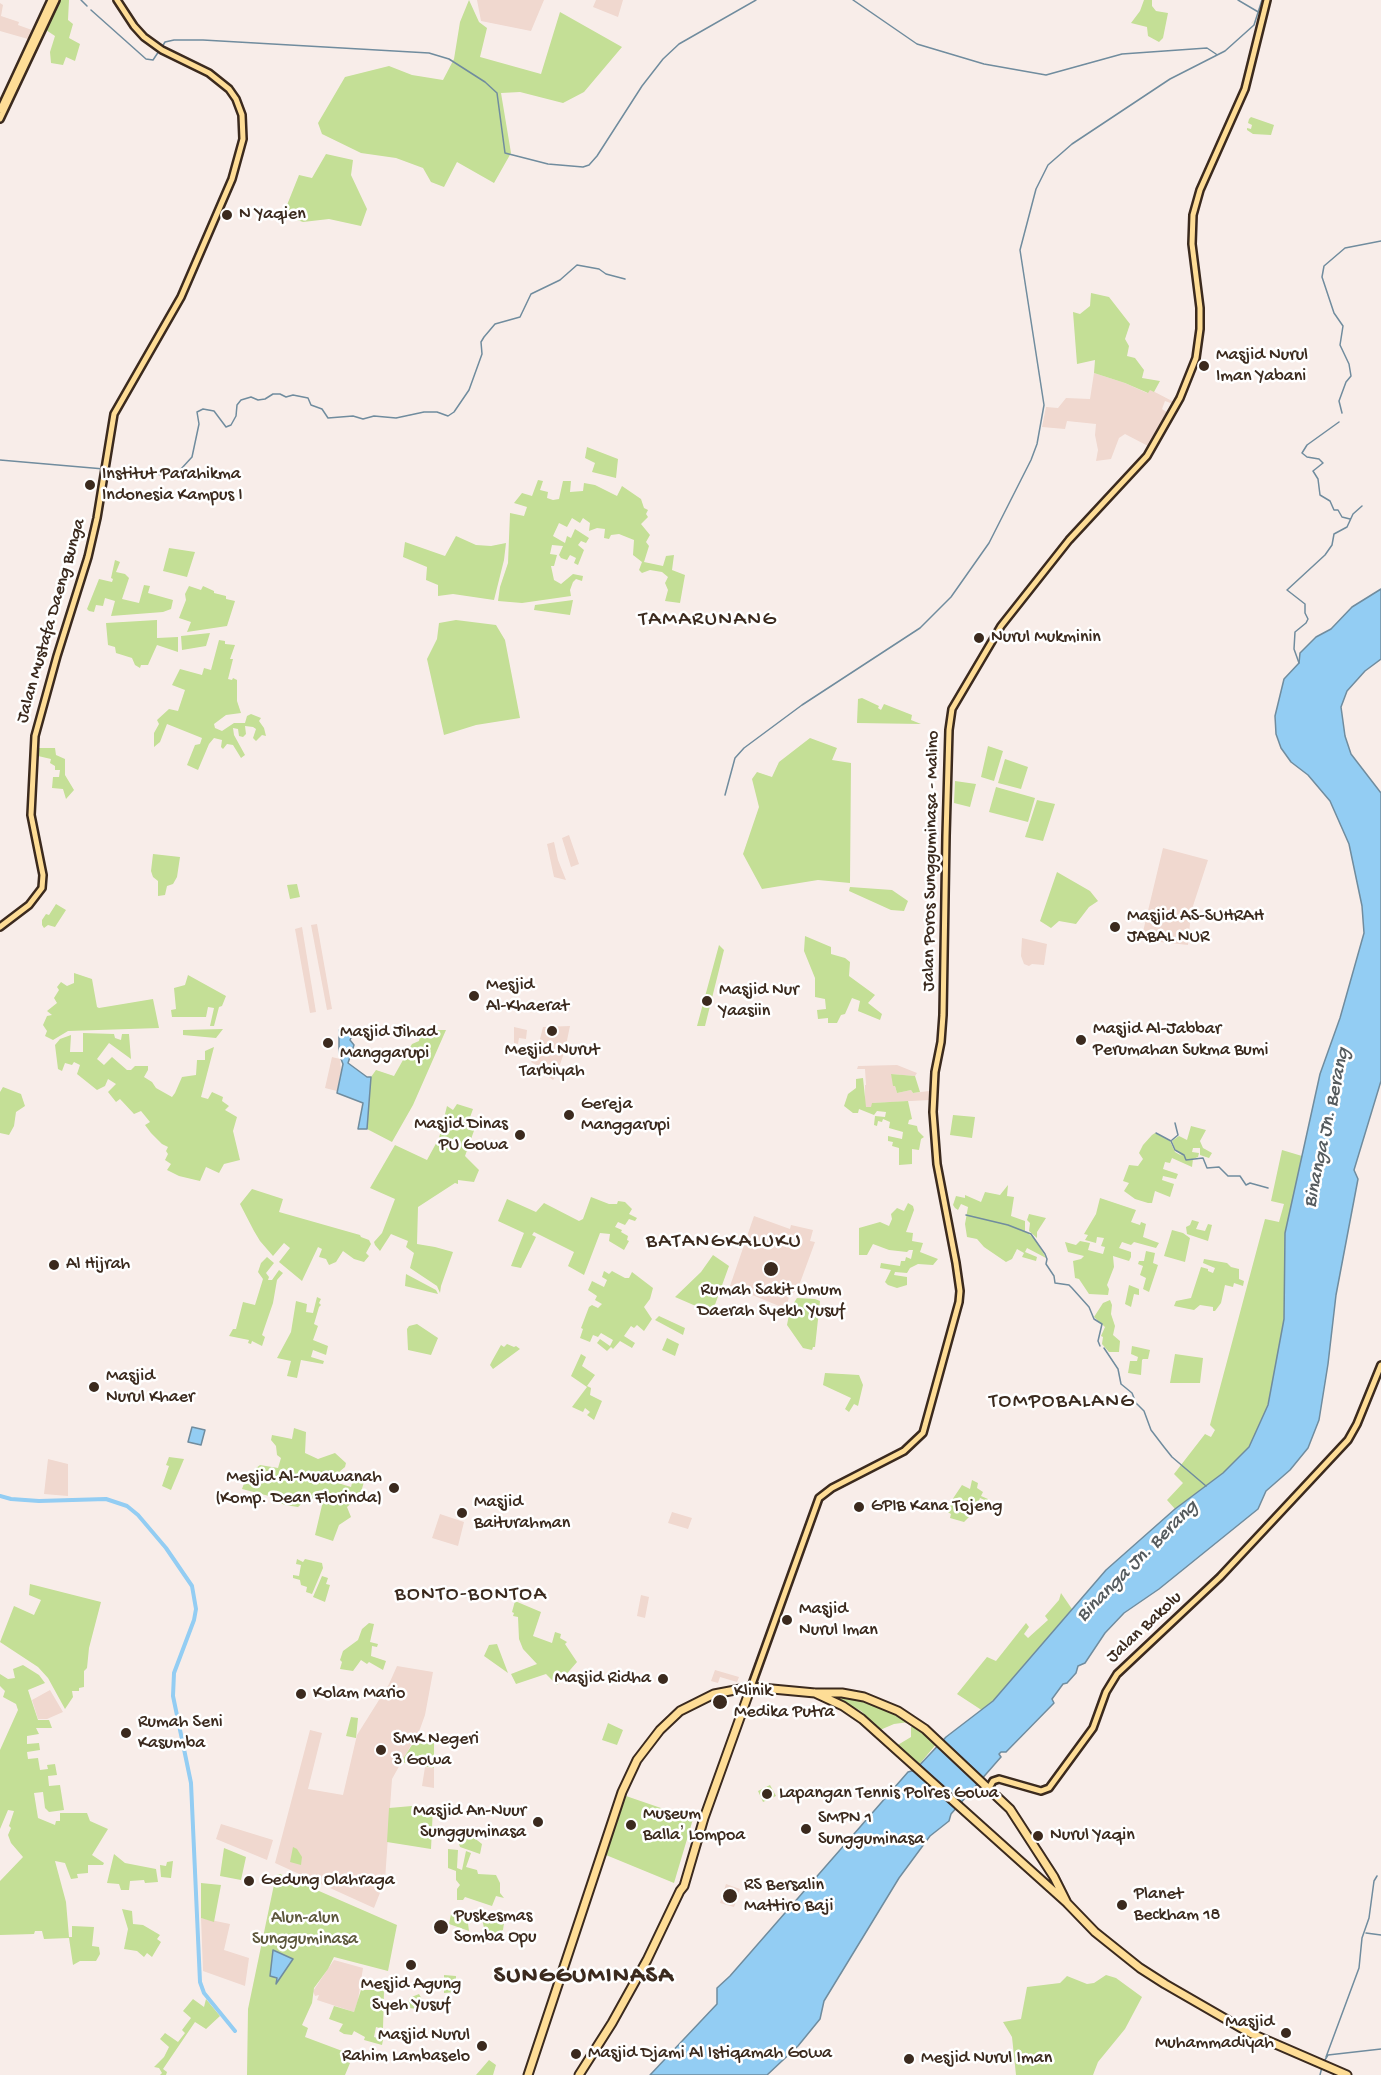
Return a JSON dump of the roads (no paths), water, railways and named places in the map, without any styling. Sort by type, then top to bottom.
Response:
[{"type":"highway","points":[[581,2075],[633,1992],[684,1889],[704,1818],[751,1687]]},
{"type":"highway","points":[[528,2075],[622,1791],[637,1760],[660,1730],[680,1711],[706,1697],[751,1687],[849,1694],[876,1701],[898,1711],[938,1740],[988,1787],[1020,1822],[1055,1886],[1067,1903],[1104,1940],[1165,1984],[1250,2033],[1347,2075]]},
{"type":"highway","points":[[815,1693],[843,1706],[862,1719],[963,1810],[1055,1886]]},
{"type":"main road","points":[[43,23],[51,0]]},
{"type":"main road","points":[[0,119],[43,23],[56,0]]},
{"type":"main road","name":"Jalan Mustafa Daeng Bunga","points":[[0,927],[29,905],[42,888],[43,875],[31,815],[35,736],[57,656],[86,567],[112,420],[116,408],[182,297],[232,179],[243,139],[242,115],[229,88],[208,73],[160,49],[134,26],[117,0]]},
{"type":"main road","name":"Jalan Poros Sungguminasa - Malino","points":[[751,1687],[819,1498],[832,1488],[904,1451],[923,1432],[959,1302],[959,1280],[937,1164],[933,1112],[935,1072],[941,1042],[943,1011],[946,836],[952,709],[1001,626],[1089,517],[1147,456],[1180,398],[1196,358],[1200,329],[1200,308],[1192,244],[1193,215],[1200,190],[1245,89],[1267,0]]},
{"type":"main road","points":[[0,110],[8,98]]},
{"type":"main road","name":"Jalan Bakolu","points":[[988,1787],[993,1781],[999,1779],[1037,1791],[1047,1790],[1091,1732],[1106,1692],[1117,1674],[1209,1589],[1348,1440],[1381,1365]]},
{"type":"water","name":"Binanga Jn. Berang","points":[[1381,589],[1381,659],[1365,671],[1347,691],[1341,707],[1345,736],[1351,754],[1381,793],[1381,1081],[1354,1170],[1358,1179],[1336,1295],[1319,1420],[1308,1448],[1290,1470],[1266,1491],[1258,1509],[1159,1589],[1124,1613],[1105,1633],[1085,1663],[1078,1666],[1076,1673],[1067,1683],[1063,1684],[1052,1699],[1054,1703],[1006,1752],[999,1754],[1001,1757],[951,1814],[949,1821],[930,1836],[899,1878],[824,2001],[820,2019],[798,2046],[767,2075],[650,2075],[717,2004],[717,1988],[908,1772],[915,1770],[946,1737],[993,1701],[1106,1570],[1175,1509],[1223,1473],[1249,1447],[1268,1405],[1284,1319],[1285,1233],[1320,1074],[1340,1018],[1364,933],[1362,906],[1349,844],[1330,801],[1308,775],[1291,762],[1281,748],[1276,734],[1275,716],[1284,679],[1299,663],[1300,653],[1316,637],[1331,629],[1352,607]]},
{"type":"water","points":[[355,1029],[350,1040],[354,1045],[348,1063],[367,1077],[371,1077],[367,1129],[358,1129],[363,1103],[337,1093],[343,1064],[339,1054],[339,1030]]},
{"type":"water","points":[[192,1427],[205,1430],[201,1445],[188,1442]]},
{"type":"water","points":[[273,1950],[293,1959],[276,1984],[277,1978],[270,1976]]},
{"type":"waterway","points":[[81,0],[87,6]]},
{"type":"waterway","points":[[162,47],[165,42],[174,40],[203,40],[429,53],[449,59],[485,82],[497,93],[505,153],[548,164],[583,167],[589,165],[597,156],[642,86],[663,59],[679,44],[756,0]]},
{"type":"waterway","points":[[853,0],[917,44],[984,64],[1046,75],[1122,54],[1207,48],[1216,54]]},
{"type":"waterway","points":[[1238,0],[1260,13]]},
{"type":"waterway","points":[[725,795],[735,758],[744,748],[802,705],[920,628],[951,597],[989,543],[1031,460],[1037,444],[1044,405],[1020,250],[1036,189],[1048,165],[1072,144],[1170,79],[1225,51],[1254,25],[1262,0]]},
{"type":"waterway","points":[[91,10],[146,59],[153,60],[159,51]]},
{"type":"waterway","points":[[1342,413],[1339,401],[1346,382],[1351,376],[1349,364],[1340,345],[1343,326],[1334,313],[1322,277],[1324,266],[1345,248],[1381,241]]},
{"type":"waterway","points":[[108,470],[166,475],[181,469],[192,457],[199,424],[197,412],[203,409],[214,411],[226,427],[231,425],[236,416],[237,405],[241,400],[251,397],[258,400],[273,394],[280,394],[286,397],[293,395],[308,398],[311,405],[322,409],[328,418],[353,416],[363,419],[374,416],[396,418],[424,412],[437,412],[448,416],[454,412],[469,390],[482,354],[481,342],[484,337],[495,324],[520,317],[531,294],[560,280],[577,265],[599,269],[606,274],[625,279]]},
{"type":"waterway","points":[[1339,422],[1307,445],[1302,453],[1307,457],[1319,459],[1323,463],[1313,471],[1318,479],[1320,495],[1330,501],[1334,510],[1338,510],[1342,517],[1350,519]]},
{"type":"waterway","points":[[0,460],[104,469]]},
{"type":"waterway","points":[[1299,663],[1294,649],[1295,632],[1308,619],[1305,604],[1287,590],[1325,555],[1332,545],[1334,534],[1347,527],[1353,514],[1362,506]]},
{"type":"waterway","points":[[1172,1140],[1178,1135],[1175,1123]]},
{"type":"waterway","points":[[1156,1133],[1171,1141],[1175,1150],[1184,1155],[1186,1160],[1203,1158],[1207,1168],[1219,1167],[1228,1176],[1240,1176],[1246,1185],[1250,1183],[1268,1188]]},
{"type":"waterway","points":[[966,1215],[1008,1225],[1031,1234],[1045,1254],[1046,1264],[1054,1276],[1055,1283],[1069,1285],[1089,1307],[1094,1319],[1102,1324],[1098,1341],[1100,1346]]},
{"type":"waterway","points":[[1104,1348],[1118,1369],[1121,1384],[1132,1393],[1136,1403],[1144,1411],[1151,1430],[1172,1457],[1206,1486]]},
{"type":"waterway","points":[[0,1496],[39,1501],[106,1499],[127,1506],[138,1515],[166,1548],[192,1586],[196,1609],[174,1673],[173,1696],[191,1783],[200,1982],[204,1993],[235,2031]]},
{"type":"waterway","points":[[1326,2057],[1359,1968],[1362,1938],[1369,1918],[1374,1881],[1377,1876]]},
{"type":"waterway","points":[[1366,1933],[1381,1935]]},
{"type":"waterway","points":[[1323,2063],[1328,2055],[1381,2049]]},
{"type":"waterway","points":[[1320,2075],[1322,2067]]},
{"type":"place","name":"N Yaqien","points":[[227,215]]},
{"type":"place","name":"Masjid Nurul Iman Yabani","points":[[1204,366]]},
{"type":"place","name":"Institut Parahikma Indonesia Kampus I","points":[[90,485]]},
{"type":"place","name":"Nurul Mukminin","points":[[979,638]]},
{"type":"place","name":"Masjid AS-SUHRAH JABAL NUR","points":[[1115,927]]},
{"type":"place","name":"Mesjid Al-Khaerat","points":[[474,996]]},
{"type":"place","name":"Masjid Nur Yaasiin","points":[[707,1001]]},
{"type":"place","name":"Mesjid Nurut Tarbiyah","points":[[552,1031]]},
{"type":"place","name":"Masjid Al-Jabbar Perumahan Sukma Bumi","points":[[1081,1040]]},
{"type":"place","name":"Masjid Jihad Manggarupi","points":[[328,1043]]},
{"type":"place","name":"Gereja Manggarupi","points":[[569,1115]]},
{"type":"place","name":"Masjid Dinas PU Gowa","points":[[520,1135]]},
{"type":"place","name":"Al Hijrah","points":[[54,1265]]},
{"type":"place","name":"Rumah Sakit Umum Daerah Syekh Yusuf","points":[[771,1269]]},
{"type":"place","name":"Masjid Nurul Khaer","points":[[94,1387]]},
{"type":"place","name":"Mesjid Al-Muawanah (Komp. Dean Florinda)","points":[[394,1488]]},
{"type":"place","name":"GPIB Kana Tojeng","points":[[859,1507]]},
{"type":"place","name":"Masjid Baiturahman","points":[[462,1513]]},
{"type":"place","name":"Masjid Nurul Iman","points":[[787,1620]]},
{"type":"place","name":"Masjid Ridha","points":[[663,1679]]},
{"type":"place","name":"Kolam Mario","points":[[301,1694]]},
{"type":"place","name":"Klinik Medika Putra","points":[[720,1702]]},
{"type":"place","name":"Rumah Seni Kasumba","points":[[126,1733]]},
{"type":"place","name":"SMK Negeri 3 Gowa","points":[[381,1750]]},
{"type":"place","name":"Lapangan Tennis Polres Gowa","points":[[767,1794]]},
{"type":"place","name":"Masjid An-Nuur Sungguminasa","points":[[538,1822]]},
{"type":"place","name":"Museum Ballaʼ Lompoa","points":[[631,1825]]},
{"type":"place","name":"SMPN 1 Sungguminasa","points":[[806,1829]]},
{"type":"place","name":"Nurul Yaqin","points":[[1038,1836]]},
{"type":"place","name":"Gedung Olahraga","points":[[249,1881]]},
{"type":"place","name":"RS Bersalin Mattiro Baji","points":[[730,1896]]},
{"type":"place","name":"Planet Beckham 18","points":[[1122,1905]]},
{"type":"place","name":"Puskesmas Somba Opu","points":[[441,1927]]},
{"type":"place","name":"Mesjid Agung Syeh Yusuf","points":[[411,1965]]},
{"type":"place","name":"Masjid Muhammadiyah","points":[[1286,2033]]},
{"type":"place","name":"Masjid Nurul Rahim Lambaselo","points":[[482,2046]]},
{"type":"place","name":"Masjid Djami Al Istiqamah Gowa","points":[[576,2054]]},
{"type":"place","name":"Mesjid Nurul Iman","points":[[909,2059]]},
{"type":"district","name":"TAMARUNANG","points":[[708,621]]},
{"type":"district","name":"BATANGKALUKU","points":[[724,1243]]},
{"type":"district","name":"TOMPOBALANG","points":[[1062,1403]]},
{"type":"district","name":"BONTO-BONTOA","points":[[471,1596]]},
{"type":"district","name":"SUNGGUMINASA","points":[[584,1977]]},
{"type":"park label","name":"Alun-alun Sungguminasa","points":[[305,1929]]}]
